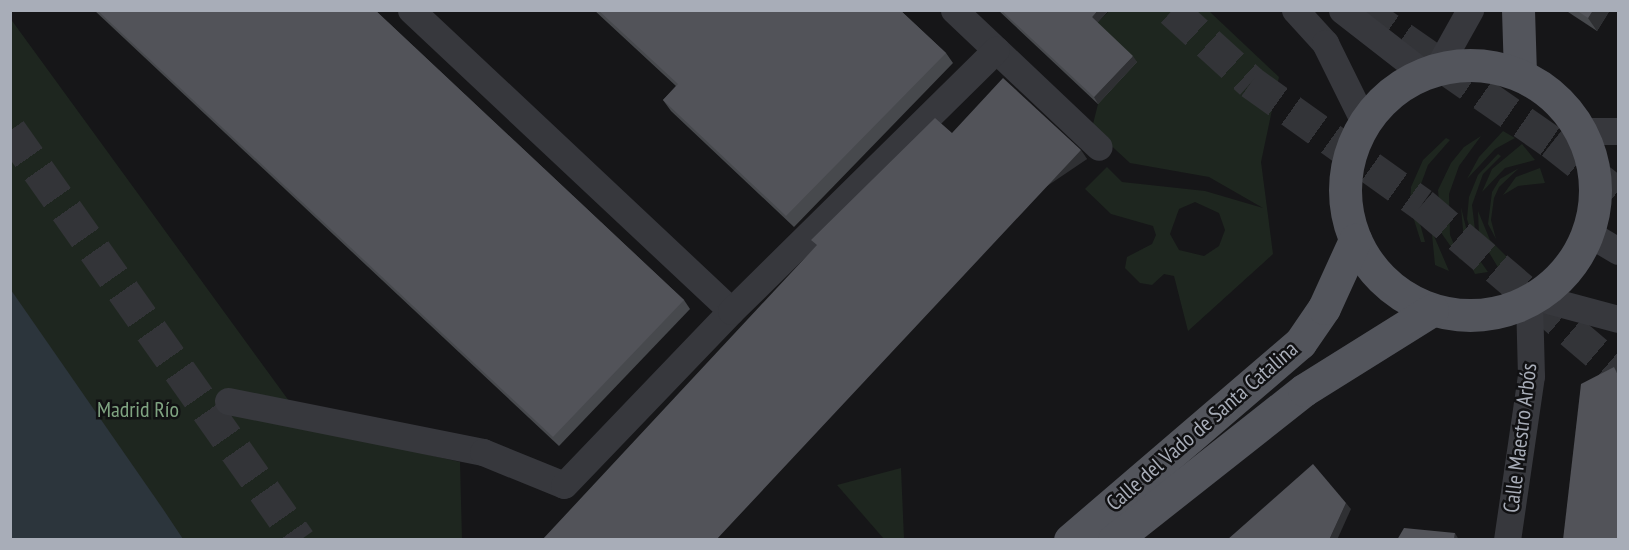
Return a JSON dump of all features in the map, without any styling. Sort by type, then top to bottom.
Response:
[{"type":"main road","points":[[1518,10],[1520,74]]},
{"type":"main road","points":[[1479,65],[1520,74],[1546,91],[1581,131],[1595,181],[1588,233],[1568,270],[1533,299],[1478,316],[1432,310],[1386,284],[1368,264],[1355,240],[1345,211],[1346,165],[1364,122],[1400,85],[1430,71],[1479,65]]},
{"type":"main road","name":"Calle del Vado de Santa Catalina","points":[[1070,540],[1300,343],[1324,308],[1355,240]]},
{"type":"main road","name":"Calle del Vado de Santa Catalina","points":[[1114,540],[1304,390],[1432,310]]},
{"type":"street","points":[[411,10],[731,312]]},
{"type":"street","points":[[954,10],[1099,147]]},
{"type":"street","points":[[1295,10],[1325,43],[1364,122]]},
{"type":"street","points":[[1342,10],[1430,71],[1470,10]]},
{"type":"street","points":[[228,401],[483,452],[564,485],[731,312],[996,50]]},
{"type":"street","points":[[1581,131],[1618,131]]},
{"type":"street","points":[[1588,233],[1618,251]]},
{"type":"street","points":[[1533,299],[1618,319]]},
{"type":"street","name":"Calle Maestro Arbós","points":[[1507,540],[1531,376],[1533,299]]},
{"type":"green space","points":[[1109,11],[1209,11],[1279,77],[1261,162],[1273,254],[1188,331],[1174,276],[1164,274],[1152,285],[1140,283],[1125,268],[1127,257],[1152,244],[1156,235],[1153,226],[1111,214],[1085,189],[1107,167],[1122,182],[1205,191],[1263,208],[1209,177],[1130,163],[1092,128],[1098,104],[1096,24]],"holes":[[[1195,202],[1219,213],[1225,230],[1219,246],[1204,256],[1179,250],[1170,234],[1179,209]]]},
{"type":"green space","name":"Madrid Río","points":[[10,18],[308,427],[460,462],[462,539],[11,539]]},
{"type":"green space","points":[[1503,131],[1515,138],[1495,149],[1467,179],[1479,157]]},
{"type":"green space","points":[[1481,136],[1459,166],[1449,194],[1450,235],[1461,261],[1442,234],[1438,190],[1451,163],[1464,147]]},
{"type":"green space","points":[[1446,138],[1450,140],[1428,165],[1421,184],[1419,220],[1425,242],[1421,242],[1410,207],[1411,187],[1423,160]]},
{"type":"green space","points":[[1522,144],[1535,160],[1505,168],[1482,192],[1492,169]]},
{"type":"green space","points":[[1498,154],[1501,156],[1483,174],[1472,205],[1476,238],[1483,254],[1478,254],[1467,219],[1469,197],[1478,175]]},
{"type":"green space","points":[[1519,168],[1499,187],[1494,198],[1491,220],[1496,239],[1488,224],[1492,192],[1500,179]]},
{"type":"green space","points":[[1540,168],[1545,183],[1518,186],[1503,195],[1516,177]]},
{"type":"green space","points":[[1429,204],[1434,236],[1449,271],[1435,265]]},
{"type":"green space","points":[[1461,207],[1471,248],[1488,272],[1475,274],[1465,253]]},
{"type":"green space","points":[[1478,211],[1490,240],[1512,262],[1499,269],[1479,236]]},
{"type":"green space","points":[[901,468],[904,539],[884,539],[837,485]]},
{"type":"shaded area","points":[[11,290],[163,509],[183,539],[11,539]]},
{"type":"building","points":[[97,10],[375,10],[684,300],[553,437]]},
{"type":"building","points":[[598,10],[900,10],[946,53],[786,216],[663,100],[678,84]]},
{"type":"building","points":[[1001,10],[1098,10],[1092,17],[1133,56],[1094,97]]},
{"type":"building","points":[[1576,10],[1593,10],[1588,18]]},
{"type":"building","points":[[1003,78],[1081,150],[716,540],[542,540],[817,245],[811,240],[935,118],[952,133]]},
{"type":"building","points":[[1614,367],[1618,375],[1617,540],[1563,540],[1581,384]]},
{"type":"building","points":[[1313,464],[1346,503],[1328,540],[1227,540]]},
{"type":"building","points":[[1404,528],[1455,533],[1454,540],[1397,540]]},
{"type":"tunnel","points":[[1172,10],[1251,82],[1422,204],[1618,371]]},
{"type":"tunnel","points":[[1362,10],[1552,142],[1618,194]]},
{"type":"tunnel","points":[[10,130],[299,540]]}]
